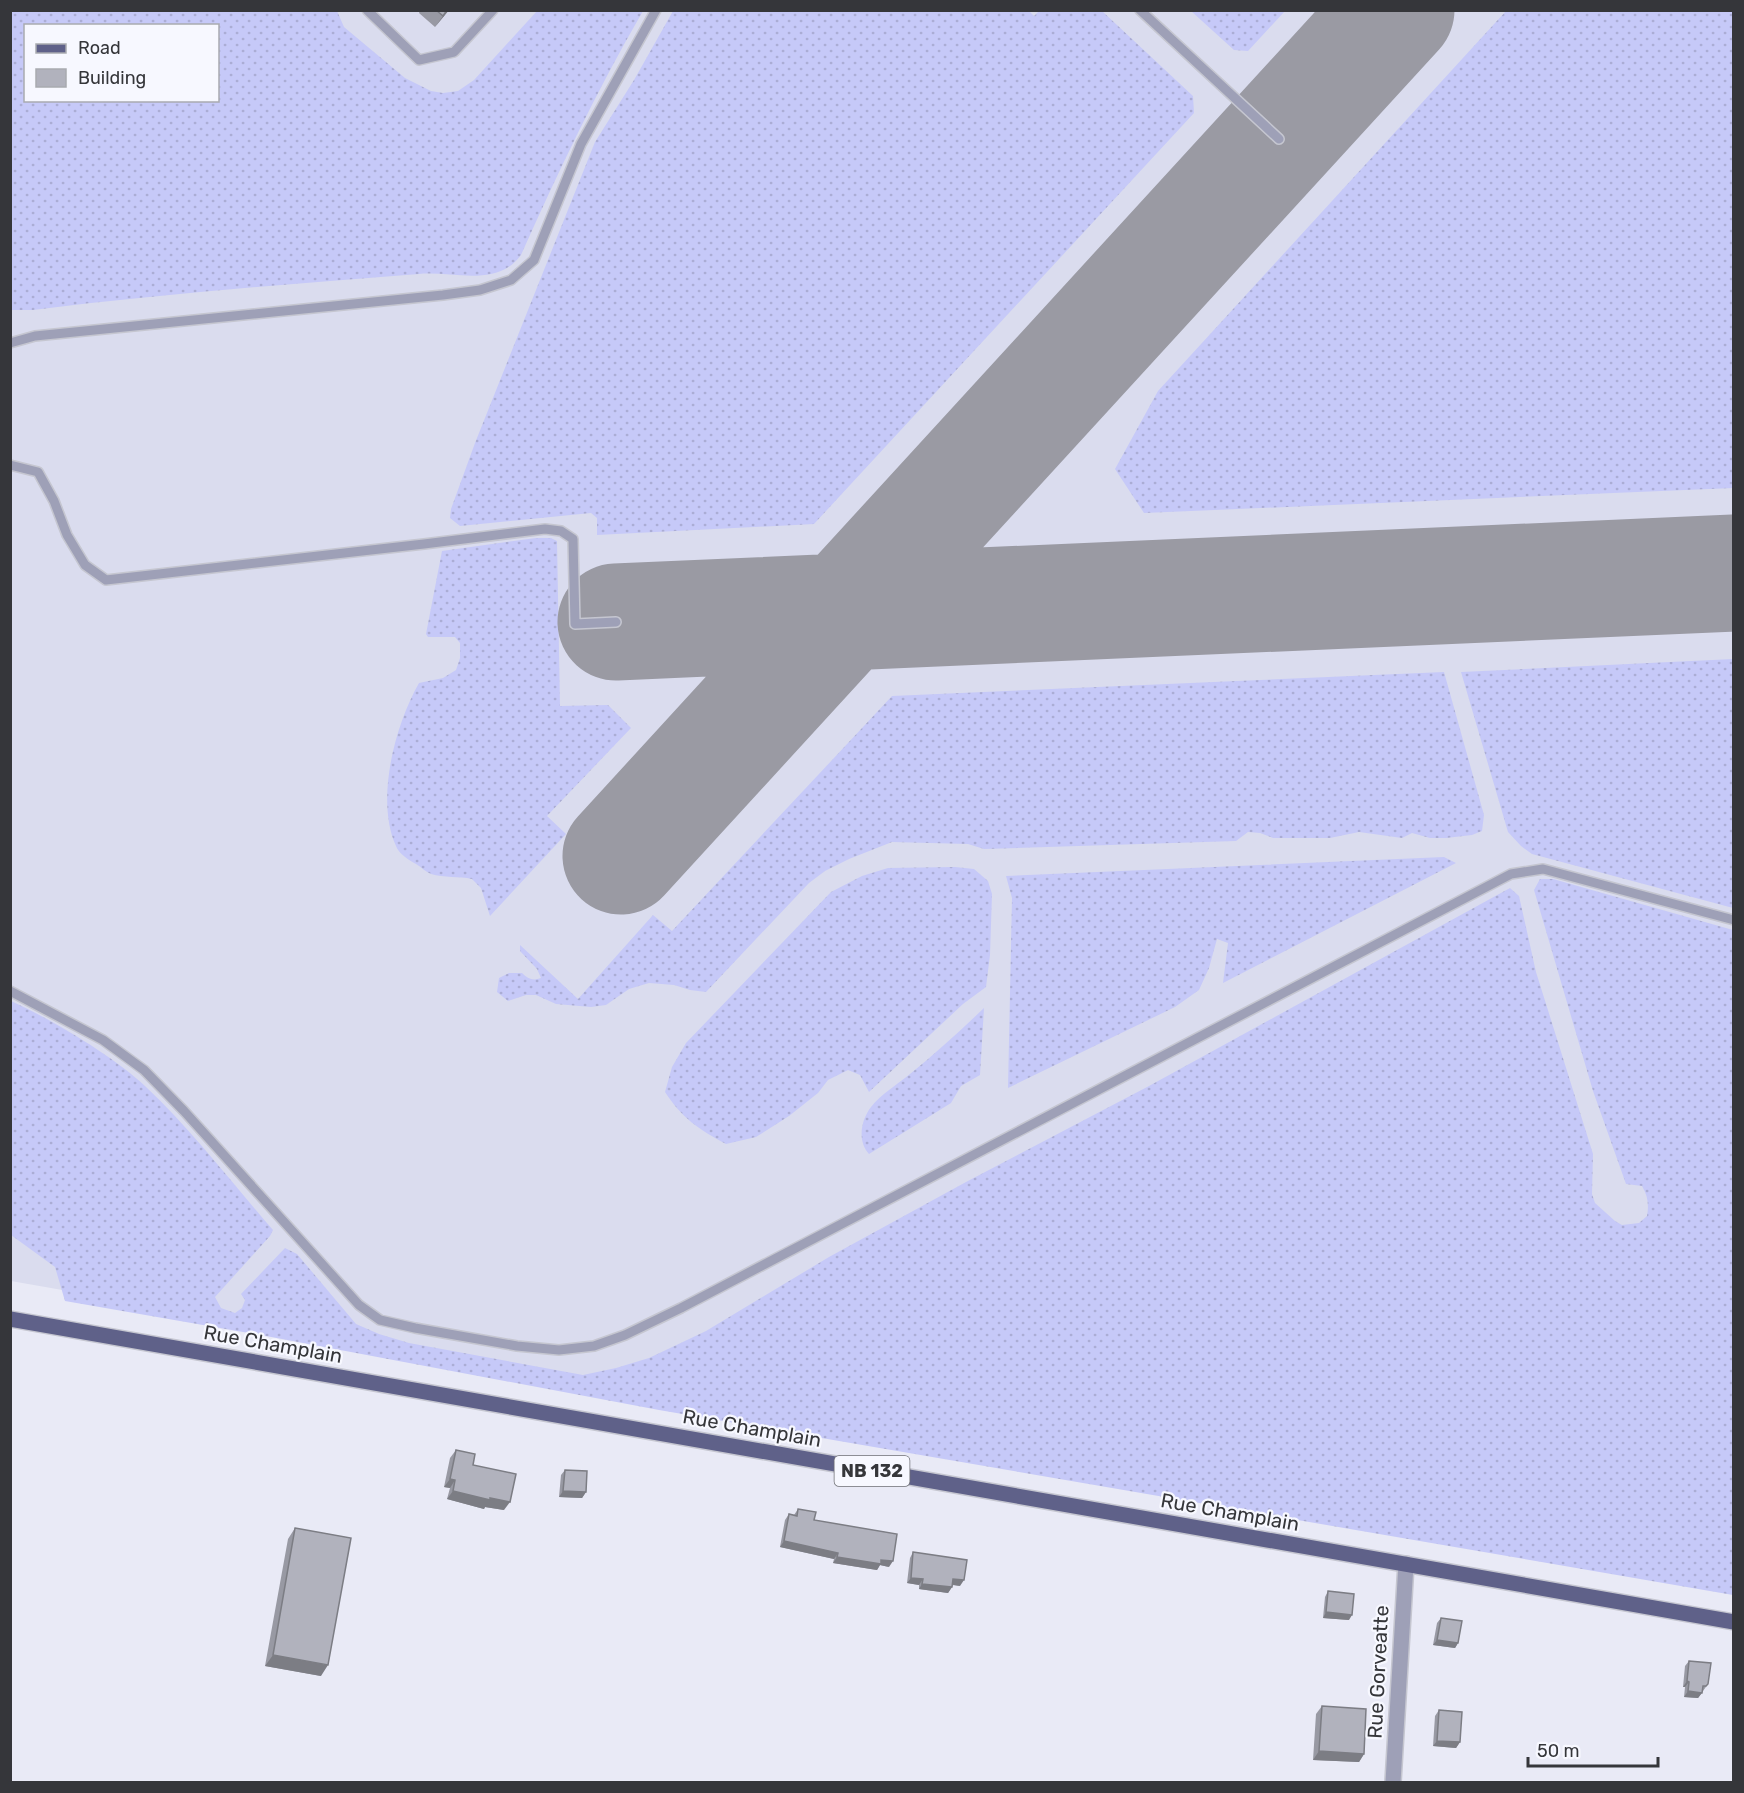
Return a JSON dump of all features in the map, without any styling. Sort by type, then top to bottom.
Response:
[{"type":"main road","name":"Rue Champlain","points":[[10,1319],[1734,1622]]},
{"type":"street","name":"Rue Gorveatte","points":[[1393,1782],[1406,1564]]},
{"type":"lane","points":[[367,10],[419,60],[454,52],[493,10]]},
{"type":"lane","points":[[10,343],[35,336],[443,295],[480,290],[511,280],[534,260],[581,144],[656,10]]},
{"type":"lane","points":[[1140,10],[1279,138]]},
{"type":"lane","points":[[10,465],[38,472],[54,501],[67,535],[85,565],[106,580],[545,529],[561,531],[573,539],[575,624],[616,622]]},
{"type":"lane","points":[[10,991],[103,1040],[144,1070],[184,1111],[359,1305],[380,1320],[516,1346],[559,1350],[594,1346],[625,1335],[681,1308],[1511,874],[1543,869],[1734,920]]},
{"type":"shaded area","points":[[1028,10],[1034,16],[1039,11],[1102,11],[1193,96],[1194,113],[814,524],[597,535],[597,518],[591,513],[460,526],[450,518],[451,509],[475,443],[595,142],[673,11]]},
{"type":"shaded area","points":[[10,11],[1733,11],[1733,1440],[628,1389],[11,1281]]},
{"type":"shaded area","points":[[10,11],[337,11],[344,27],[405,78],[431,91],[443,93],[458,91],[474,80],[537,11],[643,11],[579,132],[521,255],[511,265],[500,271],[474,276],[419,274],[177,294],[33,310],[11,310]]},
{"type":"shaded area","points":[[1191,11],[1285,11],[1248,51],[1234,50]]},
{"type":"shaded area","points":[[1506,11],[1733,11],[1733,488],[1144,513],[1115,469],[1158,391]]},
{"type":"shaded area","points":[[551,538],[557,541],[560,706],[608,705],[631,728],[547,816],[566,834],[490,916],[481,888],[472,879],[431,874],[399,852],[390,828],[387,807],[388,785],[402,720],[419,683],[443,678],[456,670],[460,658],[460,643],[455,637],[428,637],[426,634],[442,551]]},
{"type":"shaded area","points":[[1733,659],[1733,908],[1532,854],[1508,832],[1461,672]]},
{"type":"shaded area","points":[[1444,672],[1484,815],[1482,831],[1472,835],[1430,838],[1412,833],[1402,838],[1359,832],[1330,838],[1273,838],[1260,833],[1248,832],[1236,841],[984,849],[968,844],[892,842],[849,859],[825,871],[809,883],[706,992],[674,985],[649,983],[629,989],[606,1005],[591,1007],[556,1004],[536,995],[526,995],[508,1001],[497,992],[499,978],[509,973],[522,973],[533,979],[541,978],[537,969],[520,951],[520,945],[578,999],[653,915],[672,931],[892,696]]},
{"type":"shaded area","points":[[1444,857],[1456,863],[1223,983],[1228,943],[1217,939],[1209,968],[1199,990],[1175,1007],[1008,1088],[1012,898],[1006,876]]},
{"type":"shaded area","points":[[888,868],[974,869],[988,881],[992,894],[990,955],[986,987],[963,1004],[869,1092],[860,1075],[848,1070],[828,1080],[818,1093],[789,1116],[756,1137],[726,1144],[684,1116],[665,1092],[672,1067],[686,1043],[831,892],[862,876]]},
{"type":"shaded area","points":[[1540,879],[1553,879],[1733,930],[1733,1595],[659,1410],[266,1336],[65,1301],[55,1267],[11,1235],[11,1001],[81,1039],[132,1074],[195,1138],[273,1230],[215,1297],[221,1308],[235,1313],[242,1308],[245,1300],[241,1294],[285,1248],[297,1254],[356,1324],[379,1334],[409,1343],[583,1375],[616,1368],[649,1358],[706,1331],[829,1257],[1149,1086],[1510,888],[1519,896],[1536,972],[1593,1154],[1592,1194],[1595,1203],[1622,1225],[1639,1223],[1647,1216],[1647,1197],[1642,1186],[1626,1184],[1593,1091],[1534,890]]},
{"type":"shaded area","points":[[984,1008],[980,1075],[961,1086],[951,1103],[869,1154],[863,1143],[862,1130],[871,1107],[939,1050]]},
{"type":"building","points":[[436,10],[447,10],[443,16]]},
{"type":"building","points":[[456,1450],[475,1454],[473,1465],[516,1474],[510,1502],[490,1498],[490,1500],[453,1491],[455,1480],[450,1479]]},
{"type":"building","points":[[565,1470],[587,1471],[586,1492],[563,1491]]},
{"type":"building","points":[[798,1509],[816,1512],[814,1520],[897,1534],[893,1561],[881,1560],[881,1564],[837,1557],[838,1553],[784,1541],[789,1514],[797,1516]]},
{"type":"building","points":[[295,1528],[351,1538],[328,1665],[273,1655]]},
{"type":"building","points":[[913,1552],[967,1560],[964,1580],[953,1579],[952,1587],[922,1584],[923,1579],[911,1578]]},
{"type":"building","points":[[1328,1591],[1354,1594],[1352,1615],[1326,1612]]},
{"type":"building","points":[[1441,1618],[1462,1621],[1458,1643],[1437,1640]]},
{"type":"building","points":[[1689,1661],[1711,1663],[1708,1684],[1703,1686],[1702,1693],[1688,1691]]},
{"type":"building","points":[[1322,1706],[1366,1709],[1364,1754],[1319,1751]]},
{"type":"building","points":[[1439,1710],[1462,1712],[1460,1742],[1437,1741]]},
{"type":"runway","points":[[621,856],[1396,10]]},
{"type":"runway","points":[[616,622],[1734,573]]}]
